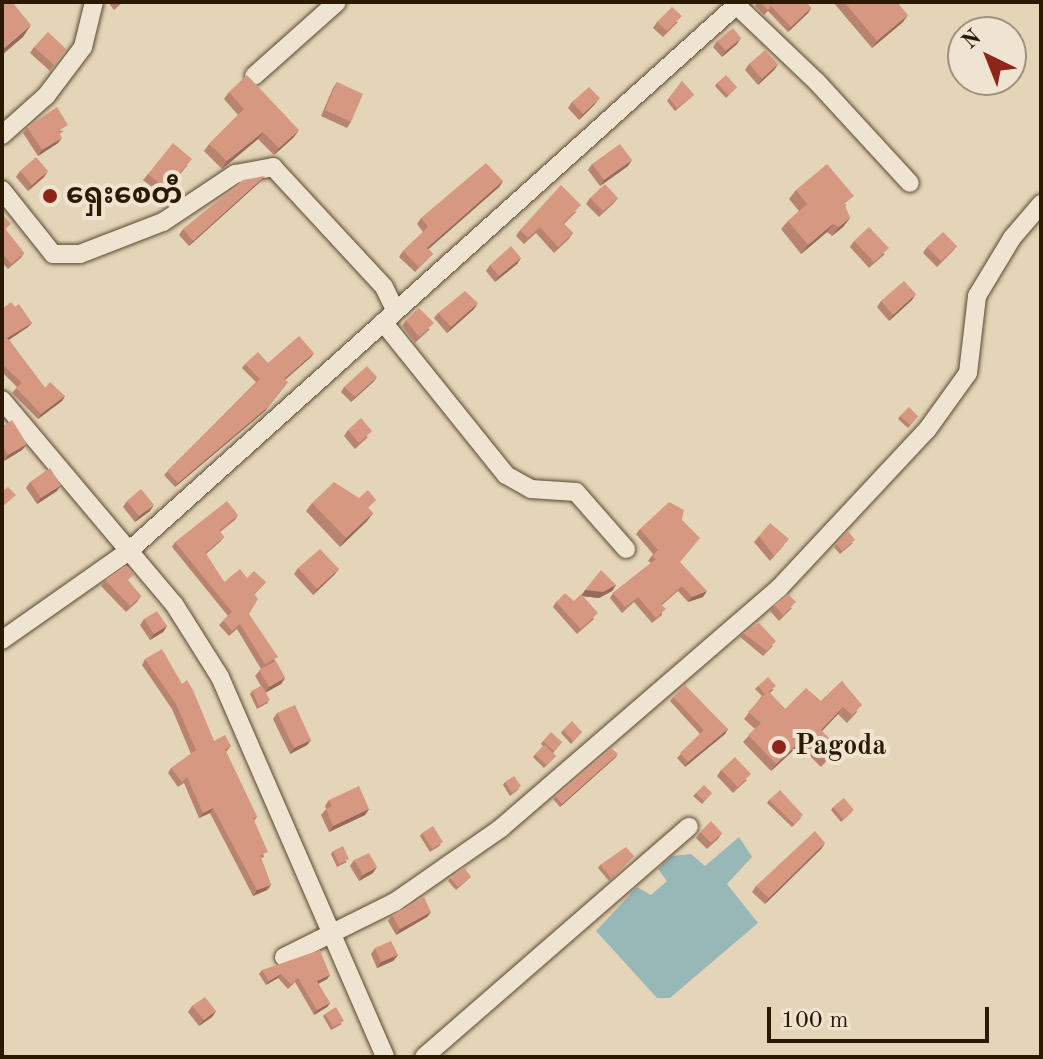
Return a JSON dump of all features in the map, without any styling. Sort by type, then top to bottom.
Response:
[{"type":"street","points":[[2,135],[46,96],[83,47],[94,2]]},
{"type":"street","points":[[254,76],[337,2]]},
{"type":"street","points":[[2,640],[130,550],[737,3],[817,82],[910,183]]},
{"type":"street","points":[[2,190],[53,254],[80,254],[163,222],[235,174],[273,167],[375,277],[389,316],[506,475],[531,489],[576,492],[626,549]]},
{"type":"street","points":[[284,957],[395,902],[501,828],[779,588],[927,430],[968,373],[977,296],[1012,238],[1041,204]]},
{"type":"street","points":[[2,400],[174,604],[220,677],[334,933],[385,1057]]},
{"type":"street","points":[[424,1057],[689,827]]},
{"type":"water","points":[[739,837],[752,857],[727,884],[758,923],[670,998],[657,998],[596,931],[637,887],[651,895],[667,881],[658,869],[672,856],[691,854],[705,866]]},
{"type":"building","points":[[2,2],[12,2],[31,25],[2,50]]},
{"type":"building","points":[[760,2],[806,2],[811,8],[791,27],[771,6],[768,10]]},
{"type":"building","points":[[844,2],[897,2],[908,15],[877,41]]},
{"type":"building","points":[[672,7],[682,16],[667,31],[657,22]]},
{"type":"building","points":[[733,28],[741,38],[726,51],[717,41]]},
{"type":"building","points":[[48,32],[66,49],[54,65],[34,47]]},
{"type":"building","points":[[765,50],[778,64],[762,79],[749,64]]},
{"type":"building","points":[[247,75],[299,130],[279,148],[263,132],[227,161],[209,144],[244,109],[229,92]]},
{"type":"building","points":[[726,75],[737,87],[728,95],[717,83]]},
{"type":"building","points":[[682,81],[694,95],[677,108],[669,98]]},
{"type":"building","points":[[337,82],[363,94],[351,122],[325,110]]},
{"type":"building","points":[[589,87],[600,98],[583,114],[572,102]]},
{"type":"building","points":[[57,107],[68,125],[58,131],[62,138],[42,150],[27,127]]},
{"type":"building","points":[[173,143],[192,159],[166,189],[148,174]]},
{"type":"building","points":[[620,144],[632,160],[604,180],[592,164]]},
{"type":"building","points":[[36,157],[48,171],[32,185],[20,171]]},
{"type":"building","points":[[486,163],[503,181],[427,248],[433,254],[419,267],[403,251],[428,227],[421,218]]},
{"type":"building","points":[[827,164],[854,196],[844,204],[850,218],[839,227],[833,224],[808,245],[788,221],[807,204],[796,190]]},
{"type":"building","points":[[265,176],[193,241],[183,229],[243,180]]},
{"type":"building","points":[[605,184],[618,198],[603,211],[590,198]]},
{"type":"building","points":[[561,185],[581,205],[563,223],[573,233],[558,247],[540,227],[528,238],[520,230]]},
{"type":"building","points":[[2,214],[11,224],[5,229],[24,253],[11,264],[2,253]]},
{"type":"building","points":[[869,227],[889,248],[874,262],[854,241]]},
{"type":"building","points":[[943,232],[957,246],[941,261],[927,247]]},
{"type":"building","points":[[511,246],[521,258],[499,276],[490,265]]},
{"type":"building","points":[[904,281],[916,294],[893,315],[881,301]]},
{"type":"building","points":[[465,291],[478,303],[451,327],[438,313]]},
{"type":"building","points":[[11,302],[15,307],[19,304],[32,323],[7,338],[45,388],[50,382],[65,396],[41,414],[16,388],[22,383],[2,364],[2,309]]},
{"type":"building","points":[[419,308],[434,323],[419,337],[406,320]]},
{"type":"building","points":[[299,336],[314,353],[284,379],[288,382],[268,407],[178,483],[167,471],[260,379],[245,364],[258,352],[268,363]]},
{"type":"building","points":[[367,366],[377,377],[355,397],[344,387]]},
{"type":"building","points":[[909,407],[918,416],[910,425],[900,416]]},
{"type":"building","points":[[361,418],[372,431],[359,443],[348,430]]},
{"type":"building","points":[[12,420],[27,444],[8,455],[2,445],[2,427]]},
{"type":"building","points":[[50,468],[61,485],[41,498],[30,482]]},
{"type":"building","points":[[334,482],[359,498],[368,490],[376,500],[368,508],[373,513],[346,538],[312,503]]},
{"type":"building","points":[[8,487],[16,495],[2,507],[2,492]]},
{"type":"building","points":[[141,489],[154,505],[139,516],[127,501]]},
{"type":"building","points":[[227,501],[238,515],[219,531],[224,537],[205,553],[224,582],[240,569],[247,578],[254,571],[266,582],[254,594],[258,599],[249,614],[278,657],[265,664],[240,624],[232,631],[223,620],[232,612],[175,542]]},
{"type":"building","points":[[669,502],[684,510],[682,520],[700,538],[680,562],[707,591],[692,597],[682,586],[661,604],[666,609],[656,618],[638,597],[625,607],[613,593],[656,559],[652,556],[658,550],[640,529]]},
{"type":"building","points":[[770,523],[789,539],[774,556],[759,536]]},
{"type":"building","points":[[848,531],[855,540],[842,551],[836,544]]},
{"type":"building","points":[[320,549],[339,569],[317,589],[298,568]]},
{"type":"building","points":[[126,565],[134,575],[128,580],[141,596],[130,606],[105,580]]},
{"type":"building","points":[[601,570],[616,585],[603,592],[585,590]]},
{"type":"building","points":[[565,593],[574,601],[581,594],[598,613],[581,629],[556,602]]},
{"type":"building","points":[[788,594],[796,602],[783,615],[774,605]]},
{"type":"building","points":[[157,611],[167,626],[154,634],[144,619]]},
{"type":"building","points":[[759,623],[776,641],[767,651],[743,633]]},
{"type":"building","points":[[162,649],[182,684],[187,680],[193,690],[214,741],[225,735],[231,746],[225,749],[257,817],[253,818],[268,852],[260,855],[271,885],[257,890],[213,808],[203,813],[187,777],[182,782],[171,768],[196,750],[176,704],[145,659]]},
{"type":"building","points":[[276,661],[285,678],[269,687],[259,670]]},
{"type":"building","points":[[768,677],[776,686],[765,694],[758,686]]},
{"type":"building","points":[[842,681],[862,705],[852,715],[843,707],[821,730],[838,747],[826,760],[804,738],[776,764],[748,735],[761,723],[748,712],[768,691],[785,709],[806,688],[821,701]]},
{"type":"building","points":[[685,685],[728,729],[688,762],[680,753],[704,730],[673,697]]},
{"type":"building","points":[[262,686],[270,700],[259,706],[252,691]]},
{"type":"building","points":[[295,705],[311,740],[294,748],[277,713]]},
{"type":"building","points":[[572,721],[582,732],[573,741],[563,730]]},
{"type":"building","points":[[551,732],[562,742],[554,751],[543,741]]},
{"type":"building","points":[[545,745],[556,756],[546,765],[535,754]]},
{"type":"building","points":[[611,748],[618,754],[562,804],[555,796]]},
{"type":"building","points":[[735,757],[751,774],[738,787],[721,770]]},
{"type":"building","points":[[514,776],[521,786],[512,793],[505,782]]},
{"type":"building","points":[[704,785],[712,793],[704,801],[696,793]]},
{"type":"building","points":[[359,786],[369,809],[333,826],[326,809],[332,806],[329,800]]},
{"type":"building","points":[[780,790],[803,815],[794,824],[769,800]]},
{"type":"building","points":[[844,798],[854,810],[843,819],[833,807]]},
{"type":"building","points":[[711,821],[722,833],[711,843],[700,832]]},
{"type":"building","points":[[433,826],[443,842],[432,849],[422,833]]},
{"type":"building","points":[[815,831],[825,843],[769,898],[756,886]]},
{"type":"building","points":[[343,846],[349,859],[339,864],[333,851]]},
{"type":"building","points":[[626,847],[634,856],[611,878],[600,865]]},
{"type":"building","points":[[369,853],[377,867],[363,875],[354,860]]},
{"type":"building","points":[[464,867],[471,877],[458,887],[450,878]]},
{"type":"building","points":[[424,897],[431,912],[400,929],[392,915]]},
{"type":"building","points":[[391,941],[398,955],[381,962],[375,948]]},
{"type":"building","points":[[320,950],[330,975],[317,981],[330,1003],[317,1010],[298,978],[291,984],[281,974],[269,981],[262,970]]},
{"type":"building","points":[[205,997],[216,1011],[204,1020],[192,1006]]},
{"type":"building","points":[[336,1007],[344,1021],[333,1027],[325,1014]]},
{"type":"place","name":"ရှေးစေတီ","points":[[50,196]]},
{"type":"place","name":"Pagoda","points":[[779,747]]}]
